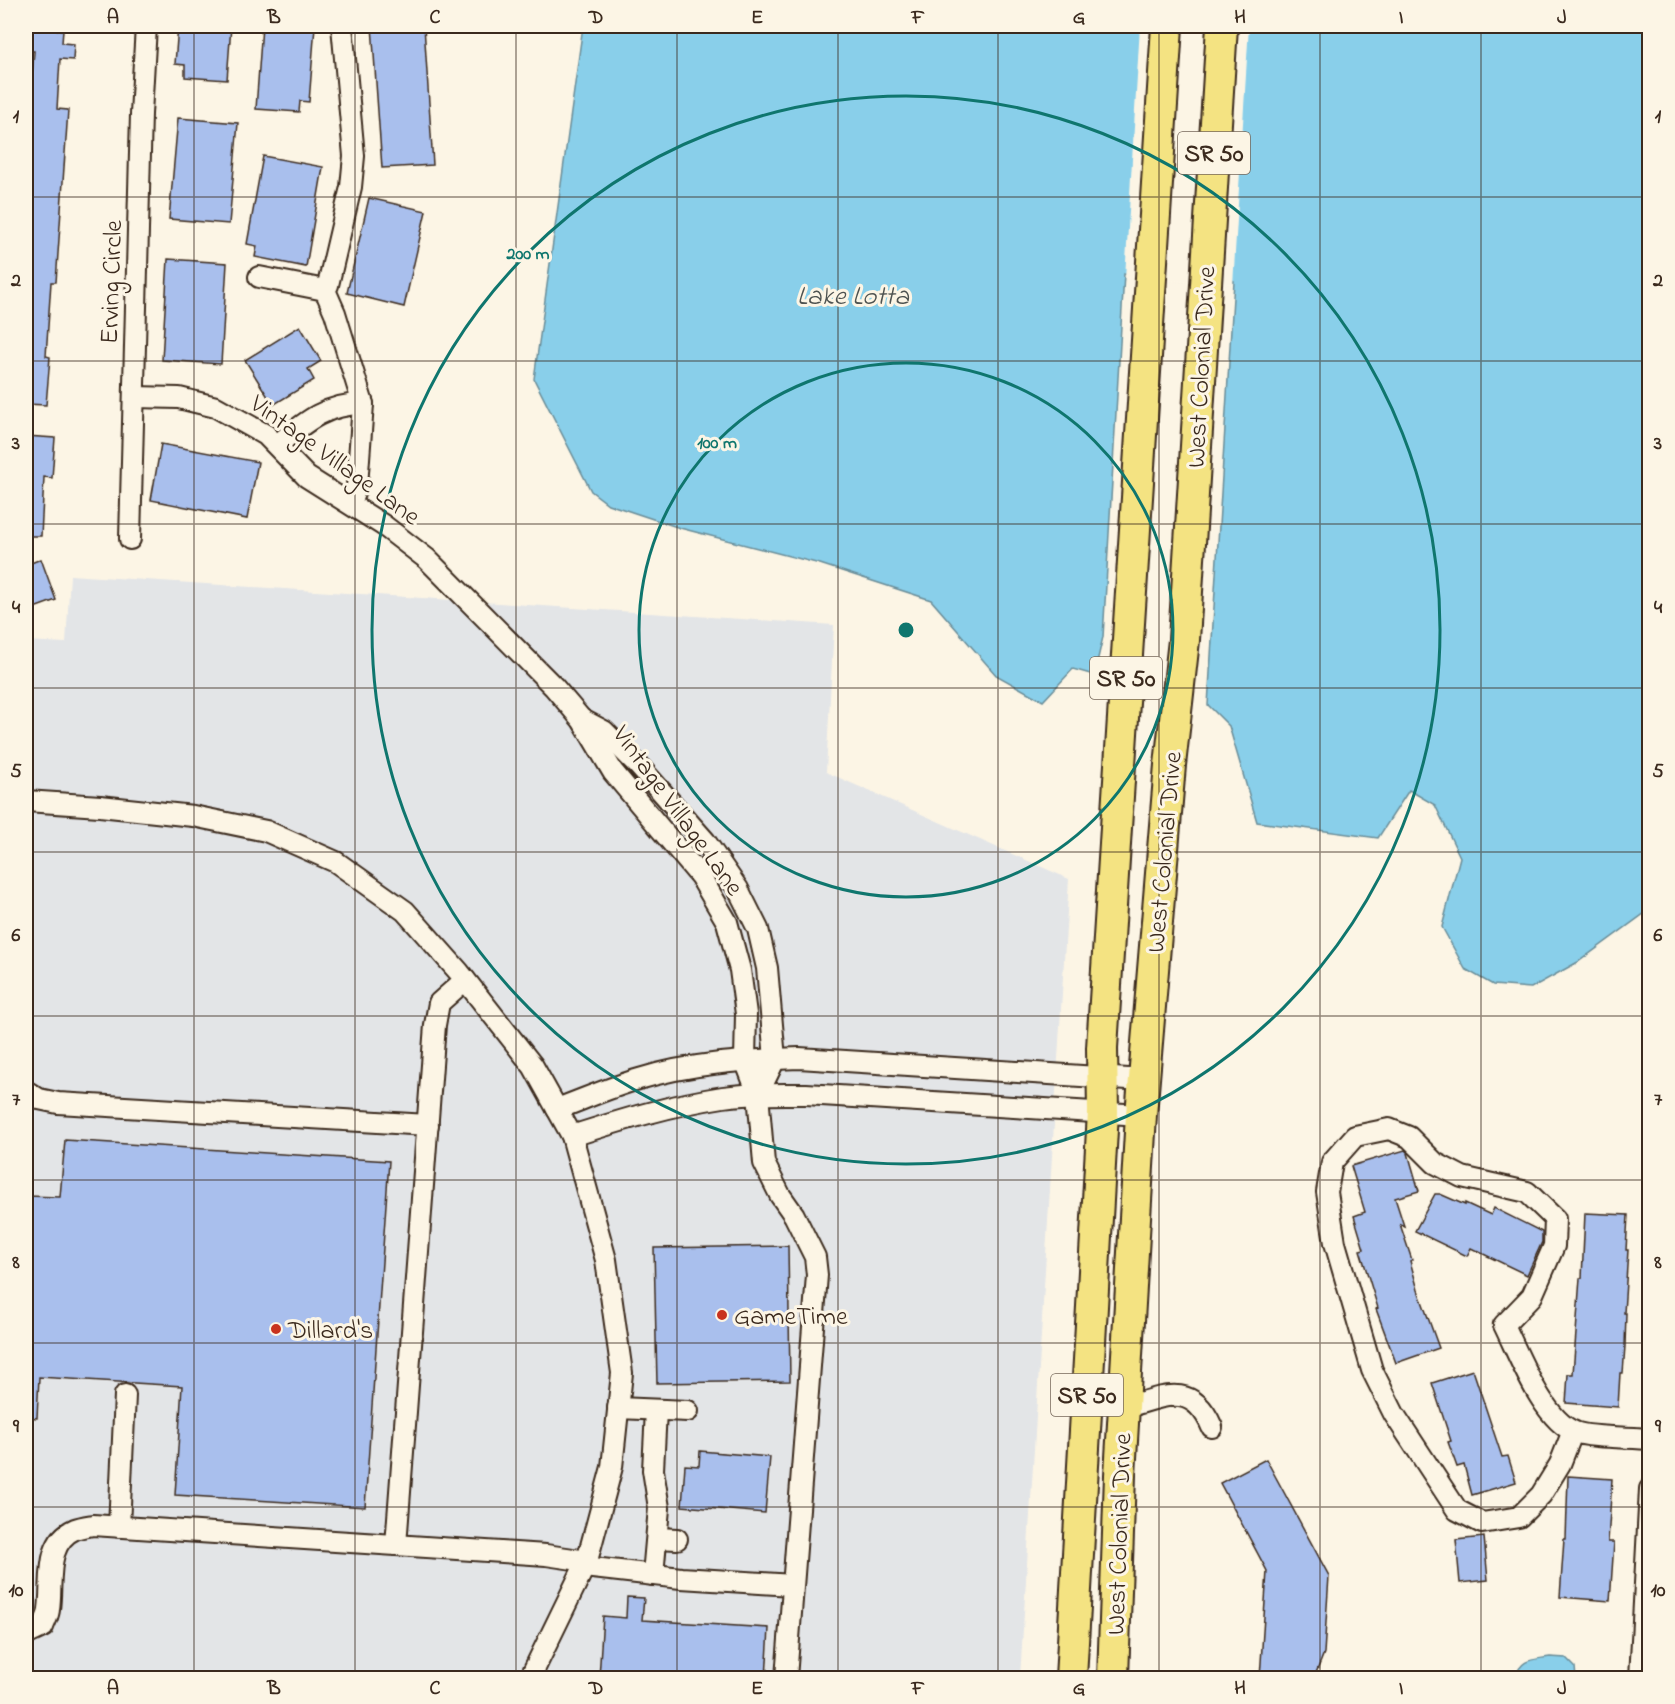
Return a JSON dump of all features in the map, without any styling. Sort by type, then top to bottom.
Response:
[{"type":"highway","name":"West Colonial Drive","points":[[1071,1678],[1103,1113],[1102,1048],[1167,26]]},
{"type":"highway","name":"West Colonial Drive","points":[[1113,1678],[1124,1408],[1141,1115],[1170,765],[1184,640],[1222,26]]},
{"type":"street","name":"Erving Circle","points":[[130,539],[141,126],[146,26]]},
{"type":"street","points":[[342,26],[354,156],[351,187],[325,290],[335,313],[363,404],[357,486],[350,503]]},
{"type":"street","points":[[260,277],[325,290]]},
{"type":"street","name":"Vintage Village Lane","points":[[134,397],[179,398],[216,407],[266,435],[307,477],[383,525],[428,559],[554,687],[582,720],[613,772],[700,876],[727,922],[740,970],[746,1014],[745,1060],[758,1094],[765,1163],[780,1195],[794,1215],[816,1257],[817,1275],[787,1545],[793,1585],[786,1678]]},
{"type":"street","points":[[277,445],[316,415],[350,404],[363,404]]},
{"type":"street","name":"Vintage Village Lane","points":[[582,720],[604,731],[637,764],[705,841],[738,889],[758,929],[767,968],[775,1059]]},
{"type":"street","points":[[26,801],[193,816],[266,831],[336,862],[405,911],[465,980],[533,1066],[572,1136],[606,1260],[622,1373],[612,1467],[586,1564],[530,1678]]},
{"type":"street","points":[[396,1545],[435,1025],[439,1004],[465,980]]},
{"type":"street","points":[[556,1108],[640,1078],[745,1060],[799,1058],[1144,1080]]},
{"type":"street","points":[[758,1094],[775,1059]]},
{"type":"street","points":[[26,1091],[39,1099],[58,1103],[428,1125]]},
{"type":"street","points":[[572,1136],[642,1114],[723,1097],[758,1094],[806,1094],[1141,1115]]},
{"type":"street","points":[[1574,1431],[1560,1464],[1540,1495],[1519,1517],[1482,1522],[1457,1510],[1394,1414],[1372,1370],[1335,1243],[1327,1192],[1332,1162],[1355,1136],[1389,1129],[1409,1137],[1435,1163],[1462,1177],[1527,1192],[1555,1219],[1554,1246],[1532,1296],[1504,1325],[1543,1402],[1561,1425],[1574,1431],[1650,1439]]},
{"type":"street","points":[[119,1527],[125,1395]]},
{"type":"street","points":[[1124,1408],[1162,1397],[1184,1397],[1196,1401],[1206,1412],[1212,1427]]},
{"type":"street","points":[[618,1408],[688,1411]]},
{"type":"street","points":[[653,1575],[659,1508],[653,1470],[656,1410]]},
{"type":"street","points":[[1640,1678],[1650,1489]]},
{"type":"street","points":[[26,1635],[43,1627],[49,1612],[52,1560],[56,1546],[64,1536],[76,1528],[93,1525],[546,1555],[653,1575],[793,1585]]},
{"type":"street","points":[[657,1538],[677,1539]]},
{"type":"shaded area","points":[[70,575],[834,625],[826,772],[1069,879],[1020,1678],[26,1678],[26,641],[66,643]]},
{"type":"water","name":"Lake Lotta","points":[[583,26],[1649,26],[1649,910],[1578,962],[1531,988],[1493,985],[1465,969],[1442,927],[1460,857],[1435,805],[1409,790],[1378,838],[1257,822],[1229,726],[1208,705],[1234,281],[1124,274],[1103,637],[1094,675],[1073,669],[1043,701],[996,675],[931,600],[820,564],[680,528],[608,504],[591,491],[534,379]]},
{"type":"water","points":[[1550,1657],[1566,1658],[1575,1667],[1576,1678],[1515,1678],[1517,1671],[1524,1663]]},
{"type":"pier","points":[[1140,26],[1249,26],[1233,285],[1125,278]]},
{"type":"building","points":[[178,26],[231,26],[227,80],[185,77],[185,65],[175,64]]},
{"type":"building","points":[[262,26],[315,26],[309,102],[300,101],[299,112],[256,109]]},
{"type":"building","points":[[372,26],[424,26],[433,165],[382,168]]},
{"type":"building","points":[[26,27],[63,30],[62,43],[74,44],[73,60],[60,59],[57,109],[68,110],[56,282],[51,282],[46,356],[50,357],[46,405],[26,404],[26,124],[28,124],[34,51],[26,51]]},
{"type":"building","points":[[178,118],[238,123],[229,224],[169,219]]},
{"type":"building","points":[[263,156],[323,167],[306,267],[255,257],[257,246],[247,244]]},
{"type":"building","points":[[369,198],[426,211],[404,307],[347,293]]},
{"type":"building","points":[[168,259],[227,263],[221,364],[162,360]]},
{"type":"building","points":[[300,326],[321,361],[308,369],[314,380],[273,405],[245,360]]},
{"type":"building","points":[[26,436],[55,438],[52,478],[44,477],[41,536],[26,536]]},
{"type":"building","points":[[161,444],[258,462],[247,519],[151,500]]},
{"type":"building","points":[[41,559],[56,600],[26,611],[26,565]]},
{"type":"building","points":[[65,1140],[389,1161],[365,1507],[175,1495],[182,1386],[39,1377],[37,1418],[26,1417],[26,1196],[60,1197]]},
{"type":"building","points":[[1405,1150],[1408,1153],[1419,1191],[1395,1198],[1404,1226],[1400,1224],[1412,1260],[1410,1261],[1418,1290],[1439,1348],[1396,1363],[1376,1309],[1378,1308],[1360,1250],[1364,1249],[1354,1216],[1365,1212],[1351,1166]]},
{"type":"building","points":[[1435,1194],[1465,1205],[1465,1203],[1491,1215],[1494,1208],[1542,1232],[1542,1242],[1527,1275],[1471,1248],[1467,1256],[1415,1231]]},
{"type":"building","points":[[1585,1213],[1628,1215],[1625,1346],[1623,1373],[1620,1373],[1618,1407],[1566,1403],[1568,1374],[1573,1374],[1580,1278],[1582,1278]]},
{"type":"building","name":"GameTime","points":[[788,1246],[790,1381],[657,1383],[654,1248]]},
{"type":"building","points":[[1473,1370],[1502,1457],[1508,1456],[1516,1482],[1472,1495],[1464,1465],[1457,1467],[1448,1442],[1451,1441],[1432,1383]]},
{"type":"building","points":[[700,1451],[770,1457],[765,1513],[682,1506],[685,1465],[699,1466]]},
{"type":"building","points":[[1266,1459],[1329,1576],[1324,1653],[1314,1678],[1260,1678],[1267,1571],[1220,1483]]},
{"type":"building","points":[[1568,1476],[1612,1479],[1608,1542],[1614,1542],[1610,1601],[1560,1597],[1564,1539],[1566,1539]]},
{"type":"building","points":[[1484,1537],[1488,1580],[1460,1583],[1456,1540]]},
{"type":"building","points":[[627,1597],[644,1598],[642,1620],[769,1628],[766,1678],[599,1678],[603,1616],[626,1618]]},
{"type":"place","name":"GameTime","points":[[722,1315]]},
{"type":"place","name":"Dillard's","points":[[276,1329]]}]
